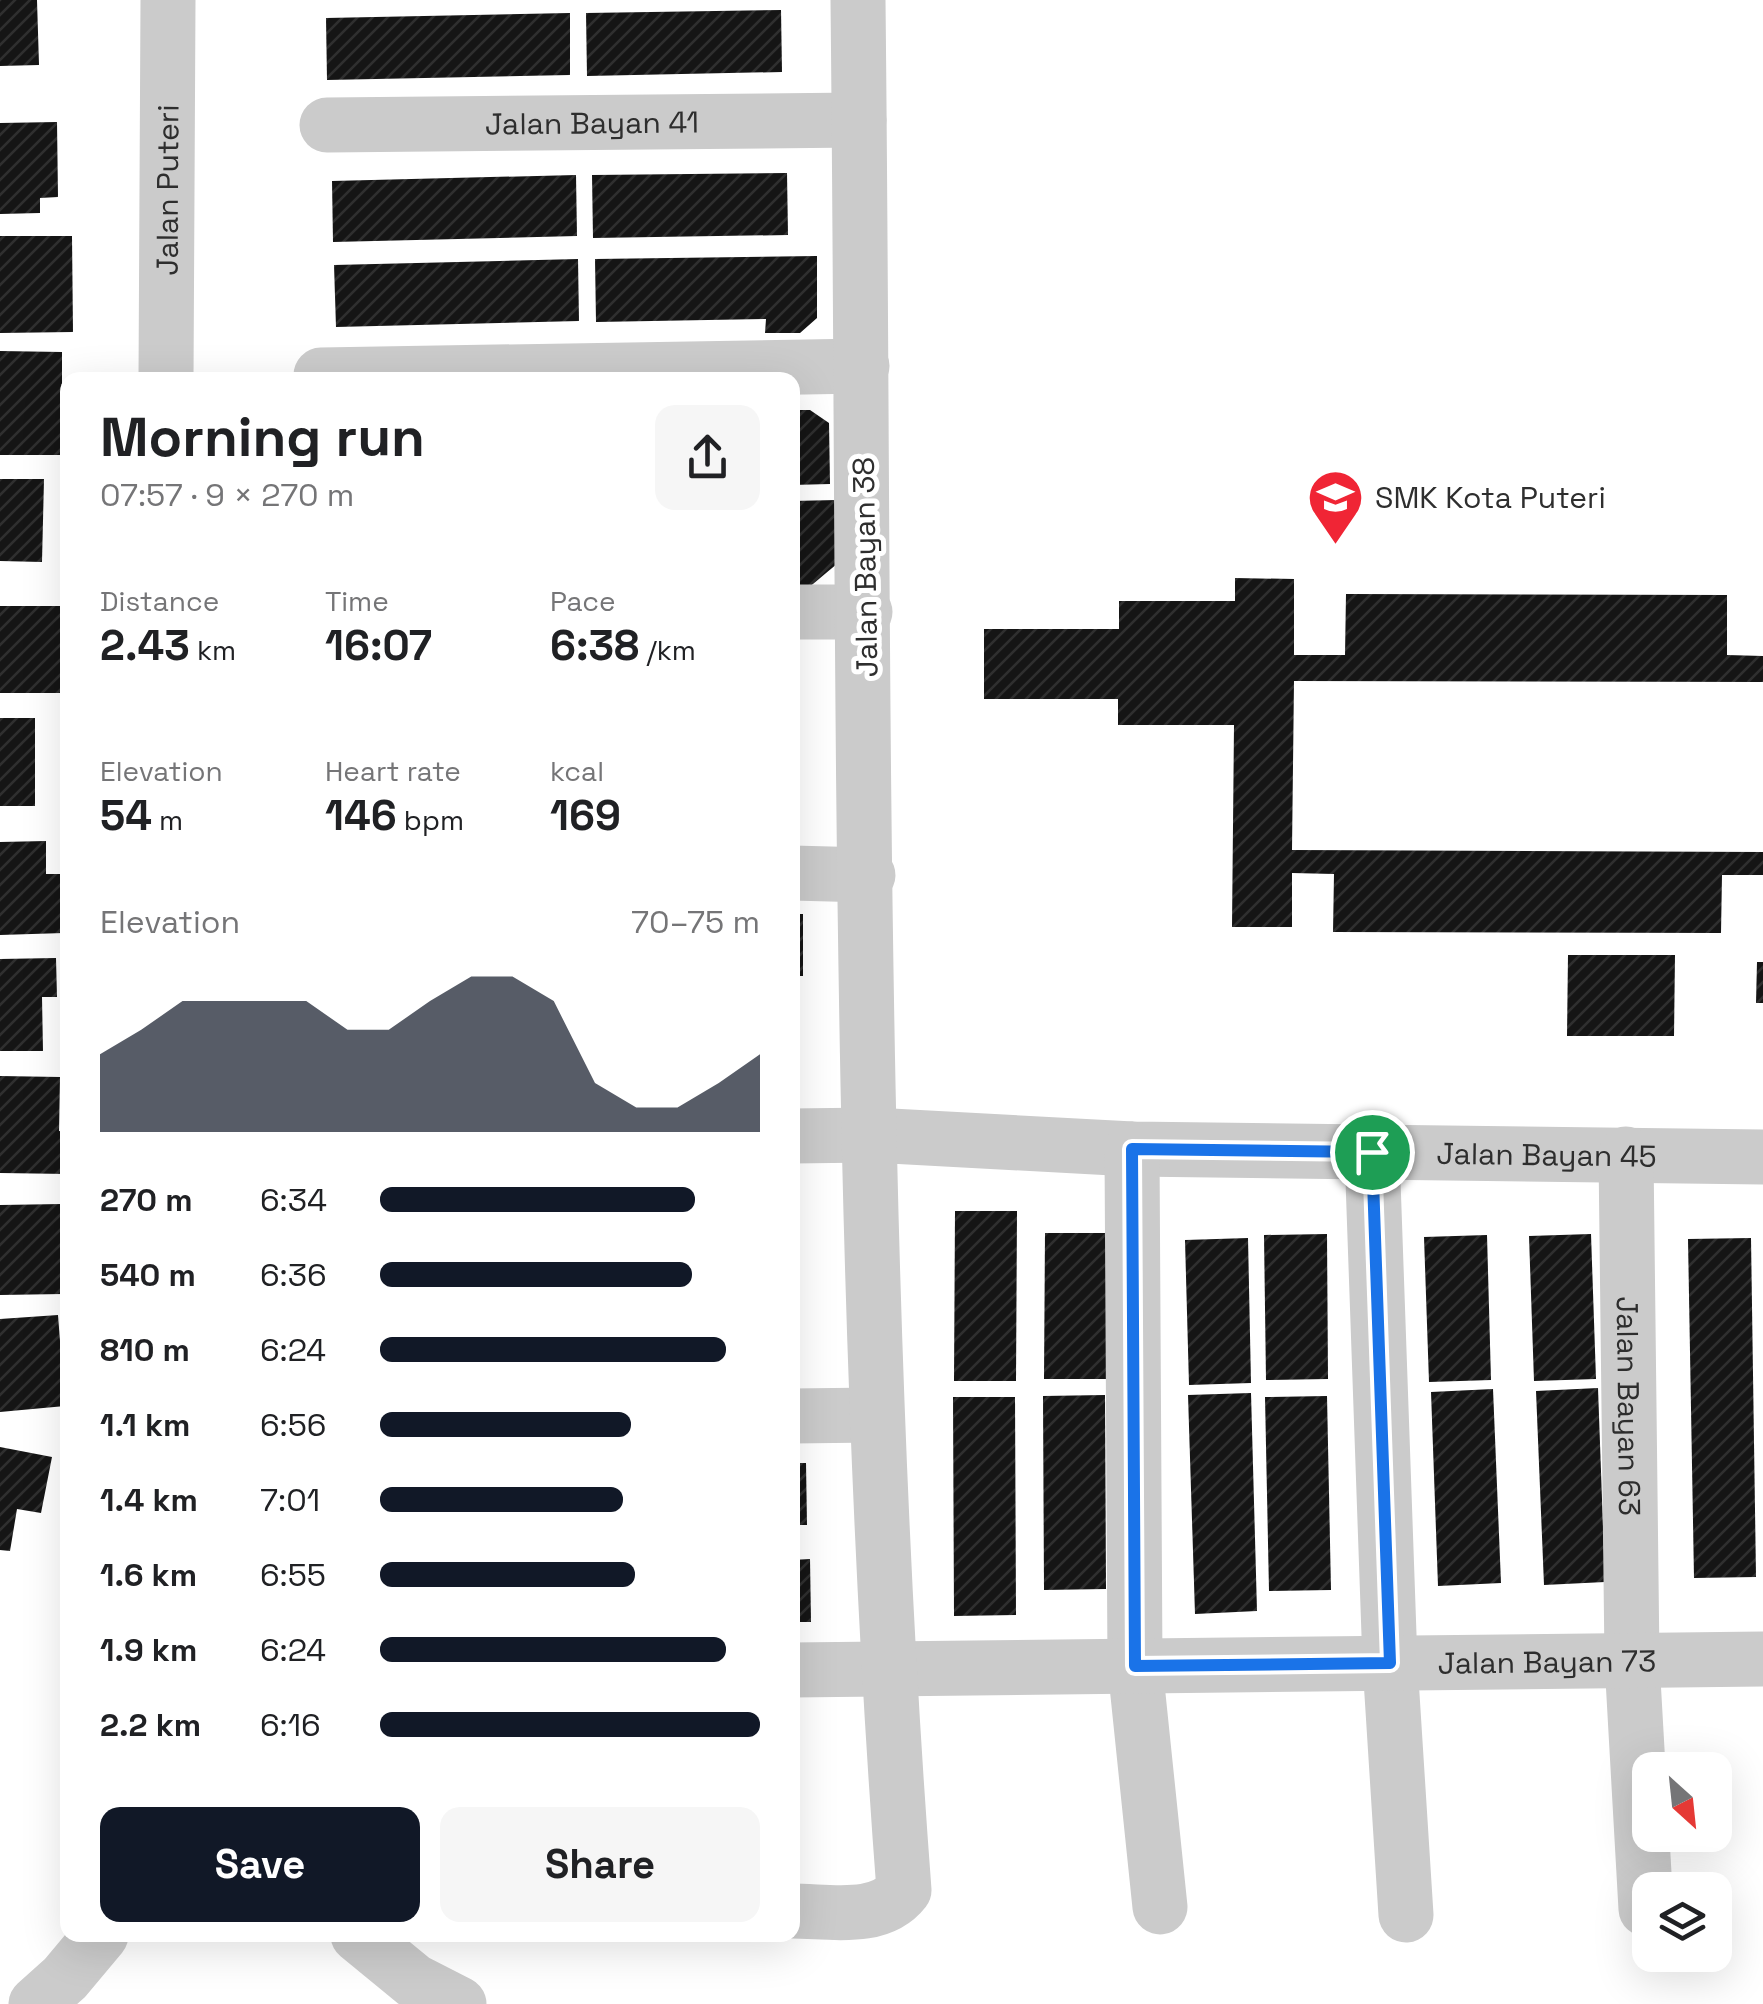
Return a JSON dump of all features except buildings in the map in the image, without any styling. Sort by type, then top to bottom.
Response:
[{"type":"street","name":"Jalan Puteri","points":[[166,372],[168,0]]},
{"type":"street","name":"Jalan Bayan 38","points":[[800,1910],[876,1910],[893,1904],[904,1890],[887,1669],[876,1416],[858,0]]},
{"type":"street","name":"Jalan Bayan 41","points":[[327,125],[860,120]]},
{"type":"street","points":[[502,372],[862,366]]},
{"type":"street","points":[[800,612],[865,612]]},
{"type":"street","points":[[800,873],[868,874]]},
{"type":"street","name":"Jalan Bayan 45","points":[[800,1136],[872,1135],[1132,1149],[1763,1158]]},
{"type":"street","points":[[1132,1149],[1135,1666],[1160,1907]]},
{"type":"street","points":[[1372,1152],[1390,1663],[1406,1915]]},
{"type":"street","name":"Jalan Bayan 63","points":[[1626,1154],[1632,1661],[1644,1872]]},
{"type":"street","points":[[800,1416],[876,1416]]},
{"type":"street","name":"Jalan Bayan 73","points":[[800,1670],[1763,1659]]},
{"type":"street","points":[[36,2004],[65,1978],[94,1942]]},
{"type":"street","points":[[367,1942],[414,1981],[460,2004]]},
{"type":"place","name":"SMK Kota Puteri","points":[[1336,546]]},
{"type":"route","points":[[1132,1149],[1372,1152],[1390,1663],[1135,1666],[1132,1149]]}]
